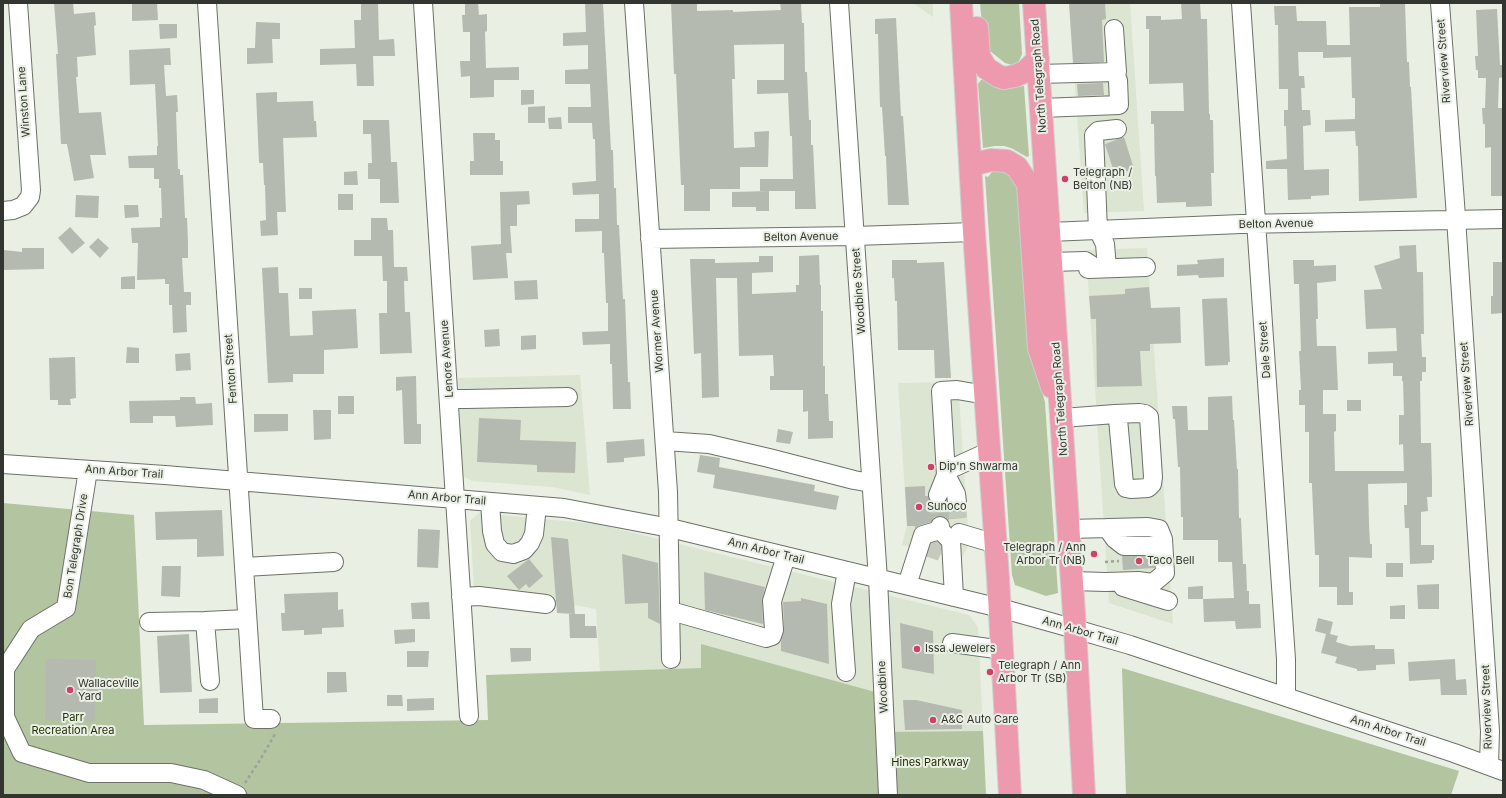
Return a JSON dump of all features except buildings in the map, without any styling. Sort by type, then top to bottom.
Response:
[{"type":"main road","points":[[961,3],[974,232],[1003,650],[1010,795]]},
{"type":"main road","points":[[974,3],[979,56],[986,68],[998,76],[1011,78],[1038,67]]},
{"type":"main road","name":"North Telegraph Road","points":[[1034,3],[1076,629],[1084,795]]},
{"type":"main road","points":[[971,165],[991,160],[1007,161],[1017,167],[1028,184],[1038,348],[1061,415]]},
{"type":"main road","points":[[1007,736],[1023,786],[1024,795]]},
{"type":"street","name":"Winston Lane","points":[[3,211],[18,209],[28,201],[31,190],[18,3]]},
{"type":"street","name":"Fenton Street","points":[[208,3],[254,719],[271,718]]},
{"type":"street","name":"Lenore Avenue","points":[[423,3],[469,716]]},
{"type":"street","name":"Wormer Avenue","points":[[634,3],[670,528],[671,660]]},
{"type":"street","name":"Woodbine Street","points":[[840,3],[878,579]]},
{"type":"street","name":"Dale Street","points":[[1241,3],[1286,659],[1286,697]]},
{"type":"street","name":"Riverview Street","points":[[1440,3],[1490,731],[1496,768]]},
{"type":"street","points":[[1038,67],[1117,72],[1114,29]]},
{"type":"street","points":[[1041,108],[1119,105],[1118,80]]},
{"type":"street","points":[[1097,268],[1105,244],[1098,230],[1094,135],[1098,131],[1117,129]]},
{"type":"street","name":"Belton Avenue","points":[[1049,232],[1257,224],[1503,219]]},
{"type":"street","name":"Belton Avenue","points":[[650,239],[855,236],[974,232]]},
{"type":"street","points":[[1051,262],[1085,261],[1097,268],[1146,267]]},
{"type":"street","points":[[907,586],[944,535],[956,494],[946,473],[941,391],[957,390],[986,395]]},
{"type":"street","points":[[449,399],[568,398]]},
{"type":"street","points":[[1061,415],[1139,413],[1145,414],[1149,417],[1153,477],[1152,484],[1148,488],[1131,489],[1126,488],[1124,484],[1118,419],[1115,414]]},
{"type":"street","points":[[665,441],[710,444],[871,483]]},
{"type":"street","points":[[938,495],[946,473],[990,451]]},
{"type":"street","name":"Ann Arbor Trail","points":[[3,464],[238,481],[564,508],[670,528],[1000,608],[1076,629],[1286,697],[1496,768]]},
{"type":"street","name":"Bon Telegraph Drive","points":[[88,470],[66,608],[31,629],[5,669],[5,717],[22,753],[89,773],[170,773],[204,780],[239,792]]},
{"type":"street","points":[[490,502],[492,531],[495,544],[502,552],[513,554],[524,550],[530,543],[534,534],[537,506]]},
{"type":"street","points":[[1069,529],[1108,528],[1115,539],[1124,546],[1161,538],[1165,572],[1153,583],[1138,581],[1072,581]]},
{"type":"street","points":[[944,535],[996,544]]},
{"type":"street","points":[[944,535],[954,597]]},
{"type":"street","points":[[671,611],[766,638],[772,636],[774,630],[772,601],[786,556]]},
{"type":"street","points":[[244,567],[334,562]]},
{"type":"street","points":[[846,672],[840,604],[847,571]]},
{"type":"street","name":"Woodbine","points":[[878,579],[888,795]]},
{"type":"street","points":[[1109,582],[1168,601]]},
{"type":"street","points":[[461,597],[479,596],[546,604]]},
{"type":"street","points":[[149,622],[247,619]]},
{"type":"street","points":[[205,621],[210,681]]},
{"type":"street","points":[[952,643],[975,653],[1003,650]]},
{"type":"path","points":[[1104,562],[1119,561]]},
{"type":"path","points":[[239,792],[276,733],[271,718]]},
{"type":"shaded area","points":[[913,3],[933,3],[933,17]]},
{"type":"shaded area","points":[[1069,3],[1130,3],[1144,211],[1084,213]]},
{"type":"shaded area","points":[[1147,248],[1173,624],[1109,603],[1086,250]]},
{"type":"shaded area","points":[[580,375],[590,495],[552,487],[472,481],[461,475],[458,378]]},
{"type":"shaded area","points":[[958,382],[969,544],[961,560],[902,545],[907,525],[898,383]]},
{"type":"shaded area","points":[[479,513],[597,524],[969,615],[978,627],[983,731],[877,732],[701,644],[701,668],[600,672],[596,609],[474,587],[470,521]]},
{"type":"green space","points":[[980,3],[1019,3],[1022,54],[1016,64],[1012,65],[1005,63],[990,51],[983,35]]},
{"type":"green space","points":[[981,80],[1013,87],[1024,86],[1029,156],[1027,157],[1011,148],[1004,146],[983,148],[978,84]]},
{"type":"green space","points":[[1004,171],[1018,181],[1034,357],[1045,403],[1058,593],[1046,596],[1015,585],[1012,575],[985,176],[988,177],[992,172]]},
{"type":"green space","name":"Parr Recreation Area","points":[[3,503],[134,515],[144,725],[488,720],[486,675],[701,668],[701,644],[875,692],[877,732],[983,731],[986,795],[3,795]]},
{"type":"green space","points":[[1122,668],[1459,771],[1451,795],[1126,795]]},
{"type":"tunnel","points":[[938,495],[940,526]]},
{"type":"tunnel","points":[[957,502],[958,518]]},
{"type":"tunnel","points":[[926,547],[941,552]]},
{"type":"place","name":"Telegraph / Belton (NB)","points":[[1065,179]]},
{"type":"place","name":"Dip'n Shwarma","points":[[931,467]]},
{"type":"place","name":"Sunoco","points":[[919,507]]},
{"type":"place","name":"Telegraph / Ann Arbor Tr (NB)","points":[[1094,554]]},
{"type":"place","name":"Taco Bell","points":[[1139,561]]},
{"type":"place","name":"Issa Jewelers","points":[[917,649]]},
{"type":"place","name":"Telegraph / Ann Arbor Tr (SB)","points":[[990,672]]},
{"type":"place","name":"Wallaceville Yard","points":[[70,690]]},
{"type":"place","name":"A&C Auto Care","points":[[933,720]]},
{"type":"park label","name":"Hines Parkway","points":[[930,763]]}]
